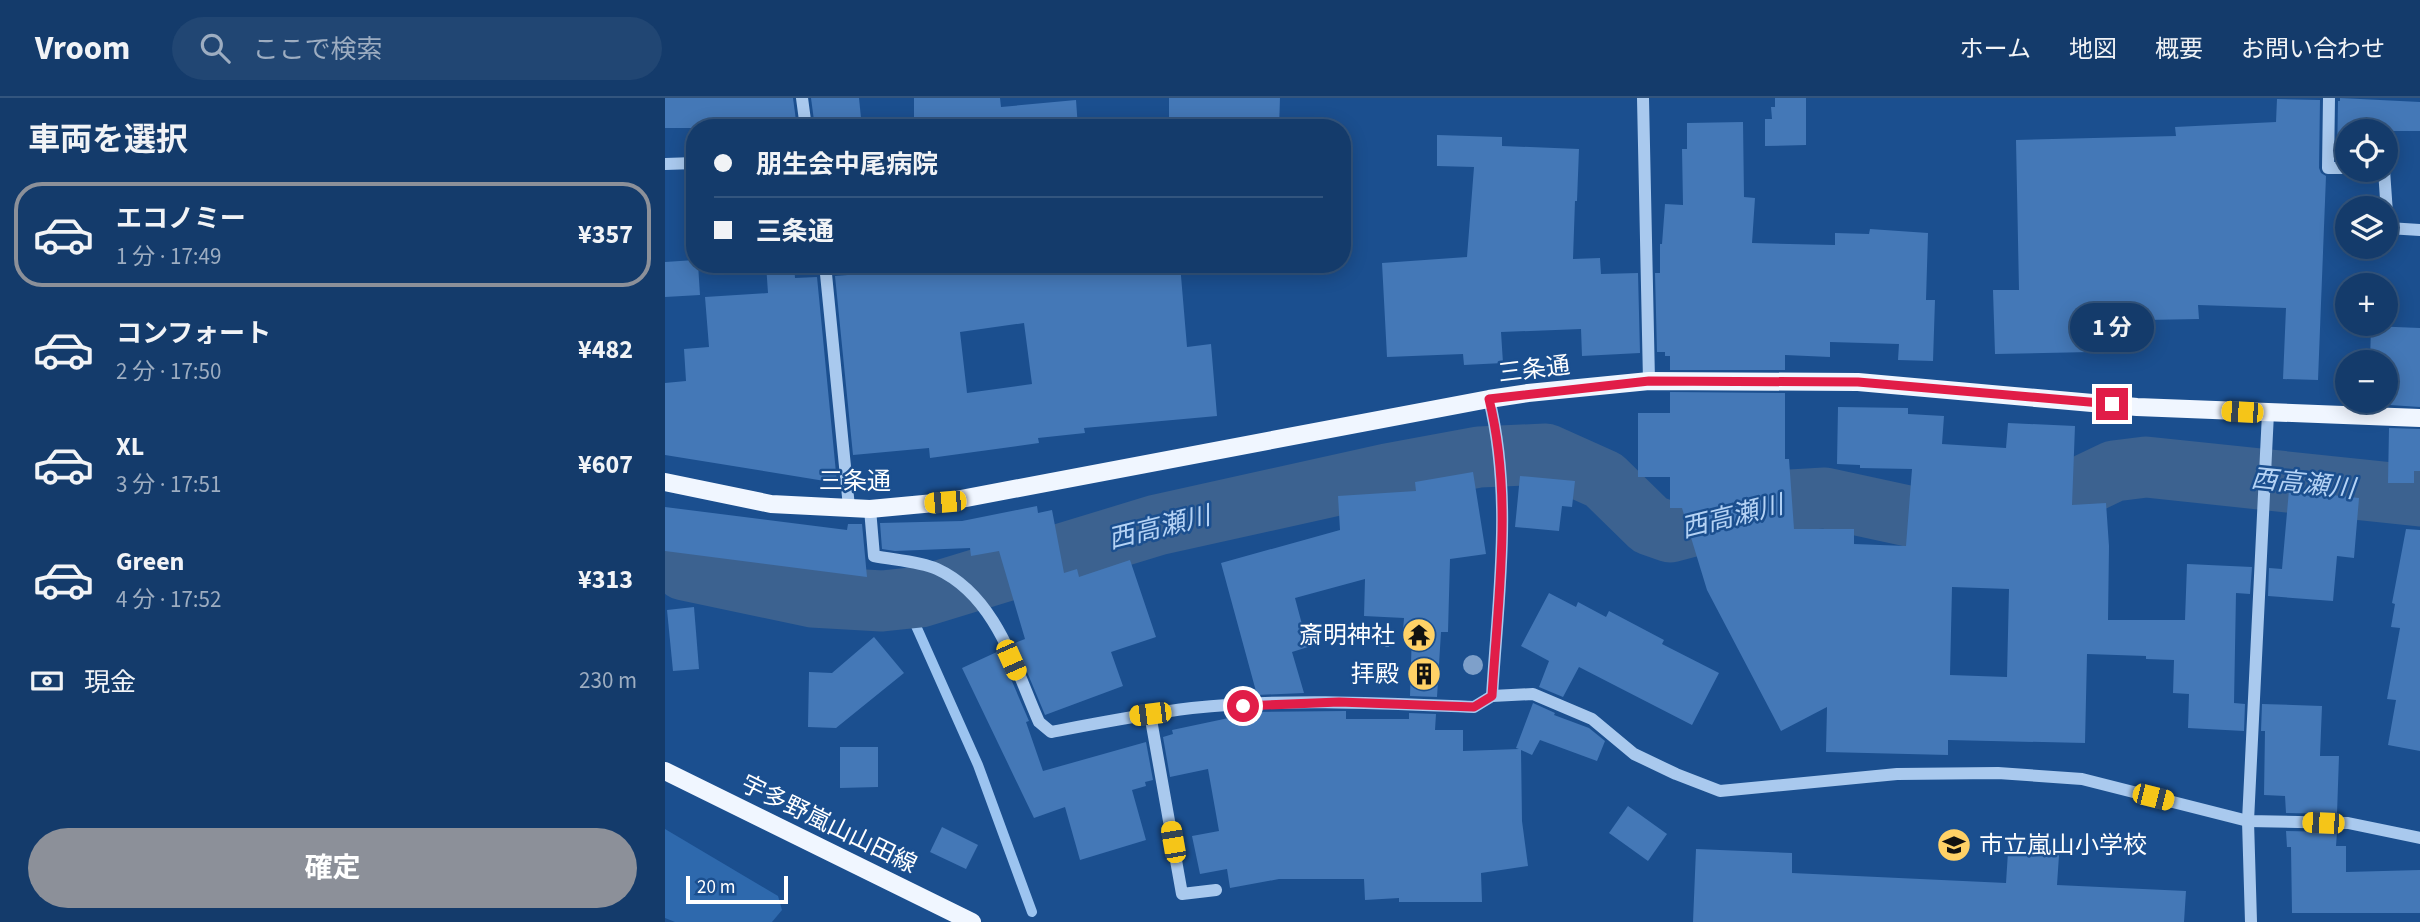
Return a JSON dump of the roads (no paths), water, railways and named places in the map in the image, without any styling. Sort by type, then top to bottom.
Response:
[{"type":"main road","name":"三条通","points":[[665,482],[771,505],[870,509],[945,502],[1489,399],[1649,381],[1858,382],[2137,407],[2420,418]]},
{"type":"main road","name":"宇多野嵐山山田線","points":[[665,771],[972,922]]},
{"type":"street","points":[[802,98],[805,119]]},
{"type":"street","points":[[1643,98],[1649,381]]},
{"type":"street","points":[[2329,98],[2328,168],[2335,168]]},
{"type":"street","points":[[665,164],[686,163]]},
{"type":"street","points":[[2385,182],[2388,228],[2420,230]]},
{"type":"street","points":[[826,273],[849,507]]},
{"type":"street","points":[[1489,399],[1497,433],[1503,506],[1492,696]]},
{"type":"street","points":[[2251,922],[2248,821],[2268,413]]},
{"type":"street","points":[[870,509],[874,556],[934,568],[970,592],[993,619],[1039,722],[1051,732],[1195,708],[1339,702],[1474,707],[1492,696],[1533,694],[1592,719],[1634,754],[1720,791],[1897,774],[1998,773],[2082,779],[2248,821],[2348,824],[2420,838]]},
{"type":"street","points":[[1150,714],[1182,894],[1216,890]]},
{"type":"waterway","name":"西高瀬川","points":[[684,570],[812,597],[882,601],[920,597],[1157,525],[1387,474],[1479,457],[1546,454],[1604,480],[1650,525],[1670,532],[1791,500],[1825,498],[1959,527],[1984,527],[2114,471],[2146,467],[2420,496]]},
{"type":"waterway","name":"西高瀬川","points":[[665,567],[684,570]]},
{"type":"waterway","name":"西高瀬川","points":[[904,599],[978,765],[1032,912]]},
{"type":"place","name":"斎明神社","points":[[1419,635]]},
{"type":"place","name":"拝殿","points":[[1424,674]]},
{"type":"place","name":"市立嵐山小学校","points":[[1954,845]]}]
